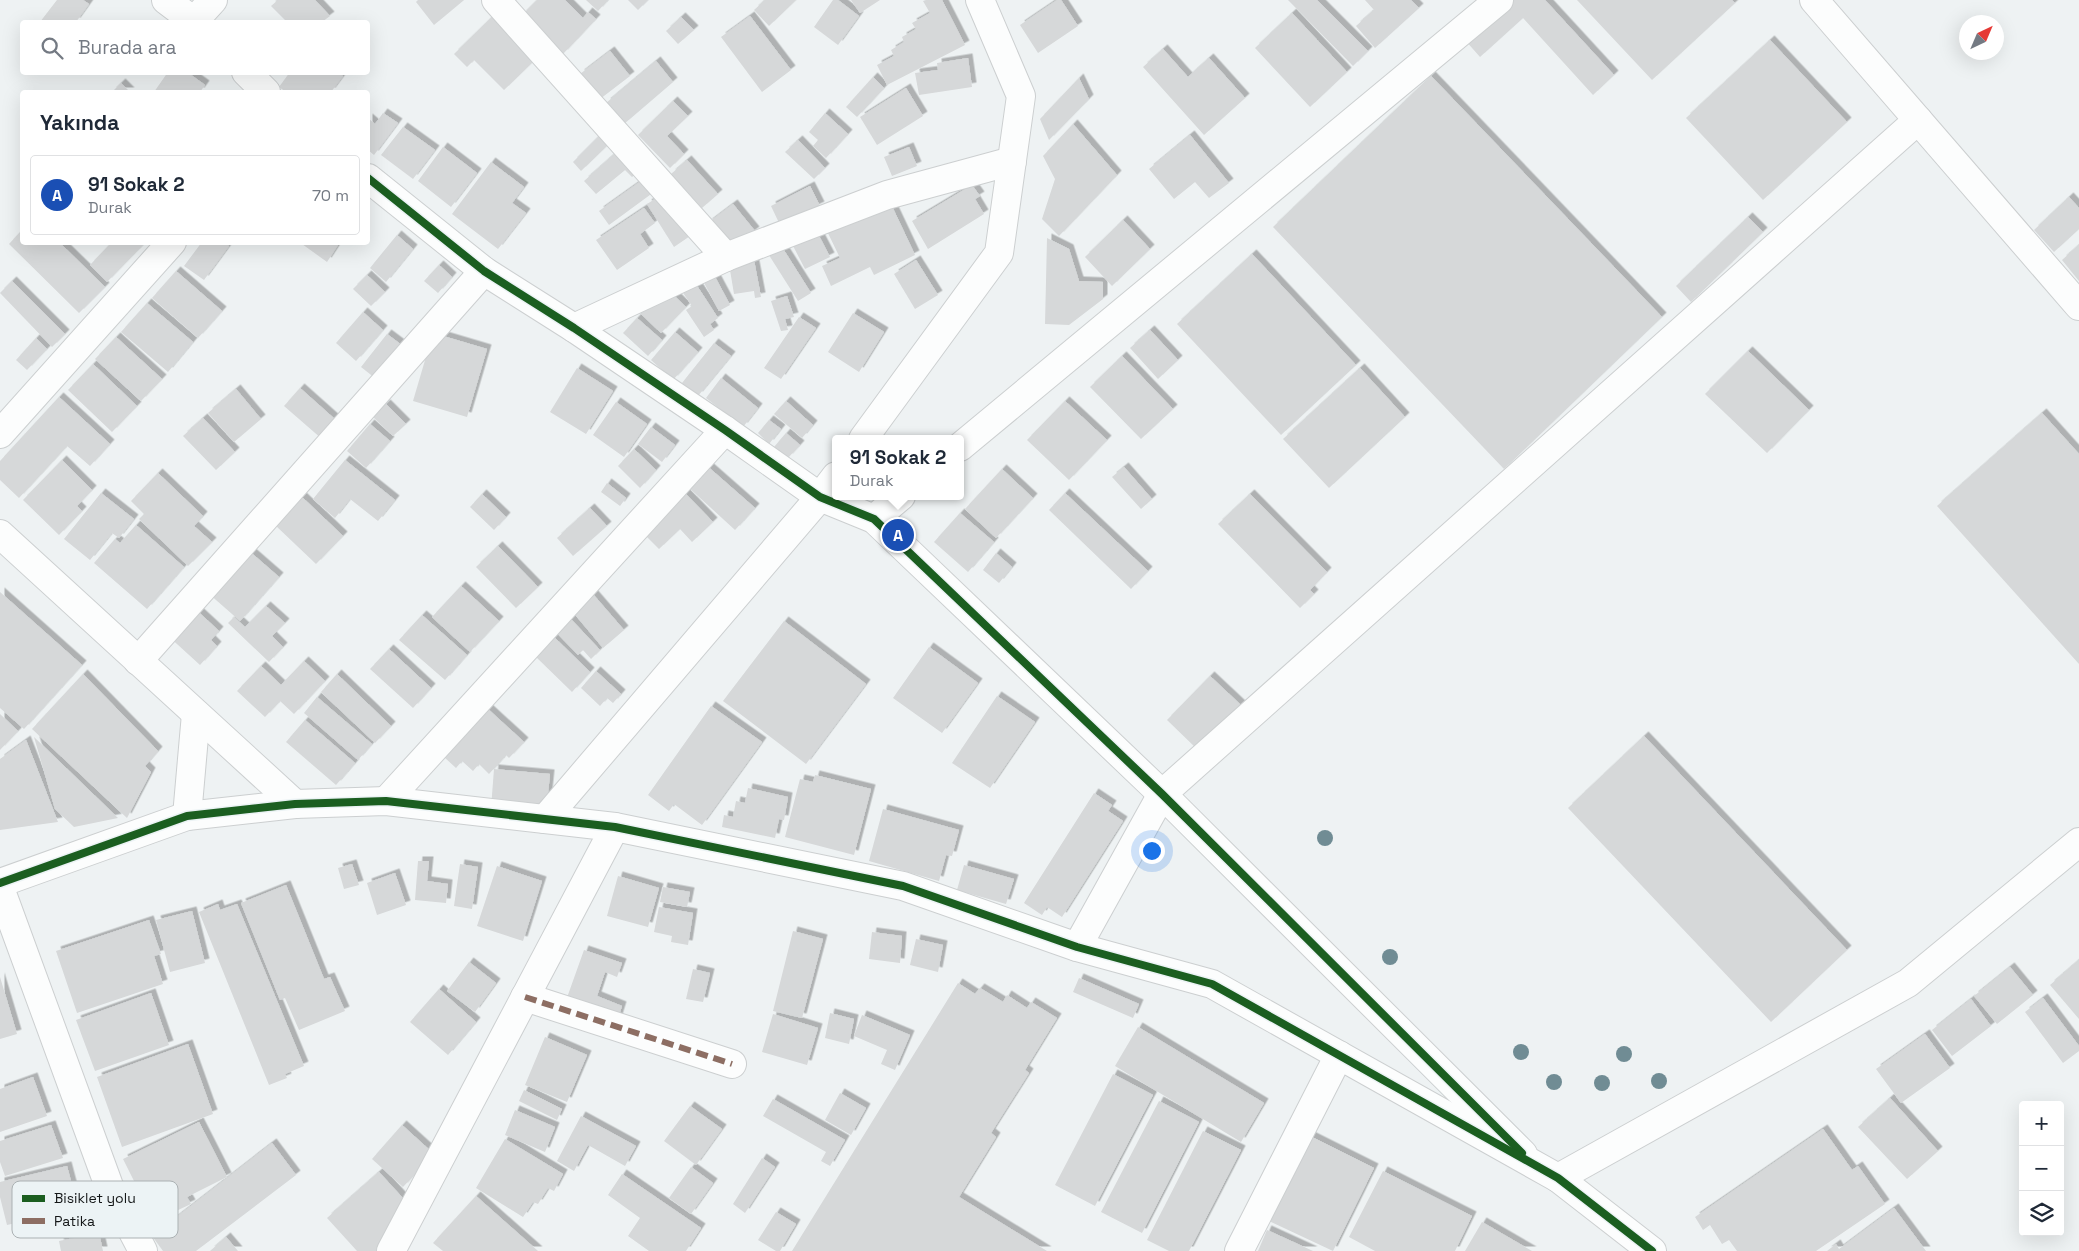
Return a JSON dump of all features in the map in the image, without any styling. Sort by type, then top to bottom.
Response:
[{"type":"street","points":[[166,0],[191,20]]},
{"type":"street","points":[[196,20],[213,0]]},
{"type":"street","points":[[866,435],[999,253],[1021,96],[980,0]]},
{"type":"street","points":[[964,444],[1499,0]]},
{"type":"street","points":[[1814,0],[2079,306]]},
{"type":"street","points":[[510,5],[726,257]]},
{"type":"street","points":[[249,75],[264,90]]},
{"type":"street","points":[[1077,947],[1162,794],[1918,120]]},
{"type":"street","points":[[574,328],[726,257],[887,195],[1012,161]]},
{"type":"street","points":[[370,180],[484,271],[574,328],[820,497],[874,519],[1162,794],[1534,1165]]},
{"type":"street","points":[[0,434],[169,245]]},
{"type":"street","points":[[138,661],[484,271]]},
{"type":"street","points":[[386,801],[725,430]]},
{"type":"street","points":[[545,819],[832,481]]},
{"type":"street","points":[[874,519],[896,500]]},
{"type":"street","points":[[0,534],[295,804]]},
{"type":"street","points":[[188,816],[196,714]]},
{"type":"street","points":[[0,883],[188,816],[295,804],[386,801],[615,827],[903,886],[1077,947],[1212,984],[1558,1178],[1652,1251]]},
{"type":"street","points":[[391,1251],[615,827]]},
{"type":"street","points":[[1558,1178],[1908,983],[2079,842]]},
{"type":"street","points":[[0,888],[107,1181]]},
{"type":"street","points":[[525,998],[732,1064]]},
{"type":"street","points":[[1239,1251],[1339,1055]]},
{"type":"street","points":[[136,1238],[143,1251]]},
{"type":"building","points":[[57,0],[83,0],[89,4],[77,20],[42,20]]},
{"type":"building","points":[[278,0],[315,0],[330,16],[325,20],[285,20],[271,6]]},
{"type":"building","points":[[418,0],[464,0],[434,25],[416,2]]},
{"type":"building","points":[[537,0],[565,0],[583,18],[588,12],[596,19],[563,54],[522,15]]},
{"type":"building","points":[[586,0],[608,0],[598,11]]},
{"type":"building","points":[[628,0],[648,0],[638,10]]},
{"type":"building","points":[[765,0],[796,0],[769,26],[754,10]]},
{"type":"building","points":[[833,0],[838,0],[859,16],[838,45],[814,27]]},
{"type":"building","points":[[851,0],[880,0],[860,13]]},
{"type":"building","points":[[942,0],[965,45],[887,85],[877,65],[894,56],[891,50],[904,42],[902,37],[916,29],[912,23],[930,13],[923,1]]},
{"type":"building","points":[[1057,0],[1061,0],[1078,26],[1038,53],[1020,25]]},
{"type":"building","points":[[1288,0],[1317,0],[1368,51],[1353,66]]},
{"type":"building","points":[[1365,0],[1411,0],[1419,8],[1375,48],[1356,26],[1374,10]]},
{"type":"building","points":[[1509,0],[1545,0],[1614,75],[1593,95],[1523,18],[1480,57],[1465,40]]},
{"type":"building","points":[[1577,0],[1732,0],[1735,3],[1652,80]]},
{"type":"building","points":[[496,13],[539,56],[504,90],[474,60],[467,67],[454,54]]},
{"type":"building","points":[[1292,13],[1347,72],[1310,107],[1255,48]]},
{"type":"building","points":[[750,16],[791,70],[762,92],[721,37]]},
{"type":"building","points":[[681,17],[694,30],[678,44],[666,31]]},
{"type":"building","points":[[1770,40],[1847,122],[1763,200],[1686,118]]},
{"type":"building","points":[[1163,49],[1188,77],[1209,58],[1245,98],[1204,135],[1143,67]]},
{"type":"building","points":[[610,51],[630,76],[600,99],[580,74]]},
{"type":"building","points":[[968,58],[972,87],[919,95],[915,73],[938,70],[937,63]]},
{"type":"building","points":[[656,61],[673,82],[624,124],[606,103]]},
{"type":"building","points":[[166,75],[191,75],[205,85],[201,90],[155,90]]},
{"type":"building","points":[[288,75],[343,76],[332,90],[283,90],[279,87]]},
{"type":"building","points":[[1431,76],[1662,317],[1504,469],[1273,227]]},
{"type":"building","points":[[873,77],[884,88],[857,117],[846,107]]},
{"type":"building","points":[[1079,78],[1089,99],[1049,140],[1040,119]]},
{"type":"building","points":[[121,83],[128,90],[114,90]]},
{"type":"building","points":[[906,88],[923,116],[877,145],[860,117]]},
{"type":"building","points":[[673,101],[688,116],[667,136],[684,154],[670,168],[638,135]]},
{"type":"building","points":[[383,113],[398,123],[374,155],[370,152],[370,120],[375,124]]},
{"type":"building","points":[[825,113],[848,134],[826,158],[813,146],[818,140],[809,132]]},
{"type":"building","points":[[1073,124],[1117,175],[1059,236],[1042,219],[1055,179],[1043,156]]},
{"type":"building","points":[[403,127],[435,150],[413,179],[381,155]]},
{"type":"building","points":[[605,130],[614,139],[581,171],[573,162]]},
{"type":"building","points":[[1190,135],[1229,183],[1209,198],[1195,182],[1174,199],[1149,169]]},
{"type":"building","points":[[798,140],[825,168],[814,179],[785,152]]},
{"type":"building","points":[[443,147],[477,173],[451,207],[418,181]]},
{"type":"building","points":[[909,147],[917,166],[892,176],[884,157]]},
{"type":"building","points":[[619,150],[639,171],[632,177],[625,170],[596,194],[584,181]]},
{"type":"building","points":[[687,160],[718,194],[702,208],[671,174]]},
{"type":"building","points":[[491,162],[524,187],[512,203],[526,213],[498,249],[452,214]]},
{"type":"building","points":[[648,176],[658,189],[609,225],[599,211]]},
{"type":"building","points":[[972,185],[980,196],[975,199],[984,214],[928,249],[912,221]]},
{"type":"building","points":[[810,186],[820,206],[780,225],[771,206]]},
{"type":"building","points":[[666,192],[693,234],[674,247],[647,204]]},
{"type":"building","points":[[2069,197],[2079,208],[2079,229],[2054,252],[2034,230]]},
{"type":"building","points":[[889,200],[915,255],[874,275],[870,267],[831,286],[822,266],[840,258],[826,229]]},
{"type":"building","points":[[733,204],[755,231],[729,251],[708,223]]},
{"type":"building","points":[[644,208],[655,223],[640,234],[649,248],[617,270],[596,240]]},
{"type":"building","points":[[1748,217],[1763,232],[1691,302],[1676,286]]},
{"type":"building","points":[[1123,220],[1150,249],[1112,286],[1085,257]]},
{"type":"building","points":[[816,230],[830,257],[805,269],[791,242]]},
{"type":"building","points":[[20,232],[20,245],[62,245],[105,287],[79,313],[9,244]]},
{"type":"building","points":[[397,235],[413,249],[386,282],[370,268]]},
{"type":"building","points":[[1047,238],[1069,249],[1079,281],[1103,282],[1103,299],[1069,325],[1045,324]]},
{"type":"building","points":[[780,244],[811,293],[798,301],[767,252]]},
{"type":"building","points":[[109,245],[143,245],[107,282],[90,265]]},
{"type":"building","points":[[200,245],[229,246],[204,280],[184,266]]},
{"type":"building","points":[[303,245],[338,245],[327,262]]},
{"type":"building","points":[[2079,245],[2079,281],[2062,260]]},
{"type":"building","points":[[1252,254],[1356,365],[1281,435],[1177,324]]},
{"type":"building","points":[[754,260],[761,297],[755,298],[754,291],[734,294],[729,264]]},
{"type":"building","points":[[916,260],[938,295],[915,309],[894,274]]},
{"type":"building","points":[[439,265],[452,277],[438,293],[424,281]]},
{"type":"building","points":[[176,271],[222,311],[198,338],[152,298]]},
{"type":"building","points":[[713,273],[730,305],[719,311],[702,279]]},
{"type":"building","points":[[367,275],[385,292],[371,306],[353,289]]},
{"type":"building","points":[[690,275],[718,318],[710,324],[714,330],[704,337],[686,310],[692,306],[677,284]]},
{"type":"building","points":[[12,281],[65,334],[52,347],[0,293]]},
{"type":"building","points":[[664,286],[686,307],[661,333],[639,312]]},
{"type":"building","points":[[787,296],[794,317],[785,319],[788,330],[781,331],[771,301]]},
{"type":"building","points":[[147,303],[193,342],[168,372],[121,332]]},
{"type":"building","points":[[363,312],[383,330],[356,361],[336,343]]},
{"type":"building","points":[[853,313],[884,332],[859,372],[828,352]]},
{"type":"building","points":[[799,317],[816,328],[781,379],[764,368]]},
{"type":"building","points":[[637,318],[662,340],[648,356],[623,333]]},
{"type":"building","points":[[1150,330],[1178,360],[1158,379],[1130,348]]},
{"type":"building","points":[[675,332],[698,352],[673,380],[651,360]]},
{"type":"building","points":[[433,333],[487,349],[467,417],[413,401]]},
{"type":"building","points":[[387,334],[407,349],[380,382],[361,367]]},
{"type":"building","points":[[116,337],[162,379],[141,401],[95,359]]},
{"type":"building","points":[[36,338],[47,349],[27,370],[16,360]]},
{"type":"building","points":[[714,343],[731,356],[698,396],[682,383]]},
{"type":"building","points":[[1748,351],[1809,410],[1767,453],[1705,394]]},
{"type":"building","points":[[1122,356],[1173,409],[1141,439],[1090,387]]},
{"type":"building","points":[[93,364],[137,406],[112,432],[68,390]]},
{"type":"building","points":[[577,368],[613,391],[586,434],[550,412]]},
{"type":"building","points":[[1360,368],[1405,417],[1329,488],[1283,439]]},
{"type":"building","points":[[721,378],[758,408],[743,427],[706,398]]},
{"type":"building","points":[[300,388],[337,421],[322,439],[284,406]]},
{"type":"building","points":[[236,389],[261,419],[234,442],[208,413]]},
{"type":"building","points":[[59,397],[110,444],[90,466],[67,446],[19,498],[0,480],[0,461]]},
{"type":"building","points":[[786,401],[813,425],[802,438],[774,414]]},
{"type":"building","points":[[1065,401],[1107,440],[1069,480],[1027,440]]},
{"type":"building","points":[[616,402],[647,424],[624,457],[593,435]]},
{"type":"building","points":[[386,404],[406,424],[393,436],[373,417]]},
{"type":"building","points":[[2042,413],[2079,454],[2079,664],[1937,506]]},
{"type":"building","points":[[203,418],[235,452],[216,470],[183,436]]},
{"type":"building","points":[[769,420],[781,429],[769,444],[758,433]]},
{"type":"building","points":[[370,424],[390,441],[366,468],[347,451]]},
{"type":"building","points":[[651,427],[675,445],[662,462],[638,444]]},
{"type":"building","points":[[786,433],[800,445],[788,458],[774,447]]},
{"type":"building","points":[[634,449],[656,470],[640,488],[618,466]]},
{"type":"building","points":[[62,460],[92,490],[77,506],[82,511],[59,535],[23,500]]},
{"type":"building","points":[[345,460],[395,500],[378,521],[350,499],[335,518],[313,499]]},
{"type":"building","points":[[706,465],[755,508],[735,530],[687,486]]},
{"type":"building","points":[[1124,467],[1152,499],[1141,509],[1112,477]]},
{"type":"building","points":[[1002,469],[1033,498],[996,538],[965,509]]},
{"type":"building","points":[[158,473],[203,516],[194,526],[212,542],[188,566],[139,519],[144,514],[131,501]]},
{"type":"building","points":[[607,483],[626,498],[620,506],[601,492]]},
{"type":"building","points":[[684,492],[713,522],[692,542],[680,529],[659,549],[643,533]]},
{"type":"building","points":[[101,493],[134,519],[119,538],[112,533],[90,560],[64,539]]},
{"type":"building","points":[[1065,493],[1148,571],[1131,589],[1049,510]]},
{"type":"building","points":[[482,494],[506,517],[494,530],[470,507]]},
{"type":"building","points":[[1250,494],[1327,572],[1310,590],[1314,594],[1300,608],[1218,524]]},
{"type":"building","points":[[302,497],[343,536],[316,564],[275,525]]},
{"type":"building","points":[[590,508],[607,526],[573,556],[557,538]]},
{"type":"building","points":[[960,513],[994,542],[968,572],[934,542]]},
{"type":"building","points":[[136,525],[184,567],[147,609],[94,563],[115,539],[120,543]]},
{"type":"building","points":[[498,546],[538,587],[516,608],[476,567]]},
{"type":"building","points":[[247,549],[279,577],[240,621],[208,593]]},
{"type":"building","points":[[996,553],[1012,567],[999,583],[983,570]]},
{"type":"building","points":[[461,586],[499,621],[470,652],[432,617]]},
{"type":"building","points":[[0,592],[82,665],[24,729],[0,708]]},
{"type":"building","points":[[592,593],[624,630],[603,648],[572,611]]},
{"type":"building","points":[[192,606],[219,631],[211,640],[217,646],[200,665],[166,634]]},
{"type":"building","points":[[266,606],[285,623],[272,636],[283,647],[269,662],[228,623],[234,617],[245,627]]},
{"type":"building","points":[[422,615],[467,655],[445,680],[399,640]]},
{"type":"building","points":[[569,617],[600,650],[591,659],[583,650],[578,655],[555,631]]},
{"type":"building","points":[[784,621],[866,684],[806,764],[723,701]]},
{"type":"building","points":[[553,636],[590,672],[572,692],[535,656]]},
{"type":"building","points":[[929,647],[978,683],[942,733],[893,698]]},
{"type":"building","points":[[389,649],[431,688],[413,708],[370,669]]},
{"type":"building","points":[[304,661],[325,681],[294,714],[280,701],[265,717],[237,691],[261,666],[281,685]]},
{"type":"building","points":[[596,671],[621,694],[613,703],[607,698],[600,706],[581,688]]},
{"type":"building","points":[[83,674],[158,751],[145,766],[151,772],[127,818],[32,729]]},
{"type":"building","points":[[337,674],[391,726],[375,743],[321,692]]},
{"type":"building","points":[[1210,676],[1243,707],[1200,752],[1167,720]]},
{"type":"building","points":[[997,696],[1035,722],[990,788],[952,763]]},
{"type":"building","points":[[317,697],[372,744],[358,760],[304,713]]},
{"type":"building","points":[[711,706],[762,742],[702,825],[674,804],[669,811],[648,795]]},
{"type":"building","points":[[488,709],[524,742],[509,758],[506,755],[489,774],[479,764],[473,771],[462,761],[456,768],[444,757]]},
{"type":"building","points":[[0,714],[18,731],[0,750]]},
{"type":"building","points":[[305,720],[355,763],[336,785],[286,742]]},
{"type":"building","points":[[1644,736],[1847,950],[1771,1022],[1568,808]]},
{"type":"building","points":[[34,737],[118,818],[74,827],[55,809]]},
{"type":"building","points":[[26,740],[58,822],[0,830],[0,759]]},
{"type":"building","points":[[494,769],[550,774],[546,813],[491,808]]},
{"type":"building","points":[[815,775],[871,789],[854,855],[785,837],[800,779],[813,782]]},
{"type":"building","points":[[748,788],[788,797],[784,820],[779,819],[775,838],[722,827],[724,815],[733,817],[736,801],[745,803]]},
{"type":"building","points":[[1094,793],[1112,805],[1108,811],[1123,821],[1062,917],[1047,907],[1042,915],[1024,903]]},
{"type":"building","points":[[883,809],[959,830],[952,856],[946,855],[939,881],[869,861]]},
{"type":"building","points":[[418,861],[429,861],[427,881],[448,884],[446,903],[415,900]]},
{"type":"building","points":[[352,864],[359,885],[344,889],[338,868]]},
{"type":"building","points":[[460,864],[478,867],[472,909],[454,906]]},
{"type":"building","points":[[964,865],[1014,879],[1006,904],[957,890]]},
{"type":"building","points":[[497,866],[542,881],[523,941],[477,926]]},
{"type":"building","points":[[395,873],[406,905],[377,915],[367,883]]},
{"type":"building","points":[[618,876],[659,888],[648,927],[607,916]]},
{"type":"building","points":[[286,885],[324,979],[330,977],[345,1011],[299,1030],[285,998],[280,1000],[241,903]]},
{"type":"building","points":[[663,887],[690,892],[687,907],[660,902]]},
{"type":"building","points":[[218,904],[220,910],[237,904],[304,1066],[285,1074],[287,1078],[269,1085],[199,912]]},
{"type":"building","points":[[659,907],[693,913],[688,945],[671,942],[672,936],[654,932]]},
{"type":"building","points":[[192,911],[205,963],[170,972],[156,920]]},
{"type":"building","points":[[149,920],[161,954],[154,956],[163,984],[77,1013],[56,951]]},
{"type":"building","points":[[793,931],[823,939],[802,1018],[773,1011]]},
{"type":"building","points":[[872,932],[902,936],[900,963],[869,959]]},
{"type":"building","points":[[916,939],[943,945],[938,972],[910,965]]},
{"type":"building","points":[[584,950],[622,963],[617,977],[605,972],[597,996],[622,1006],[616,1025],[564,1006]]},
{"type":"building","points":[[2079,960],[2079,1019],[2050,985]]},
{"type":"building","points":[[469,962],[496,983],[475,1012],[447,991]]},
{"type":"building","points":[[2010,967],[2033,995],[1997,1024],[1974,996]]},
{"type":"building","points":[[693,969],[710,973],[703,1002],[686,999]]},
{"type":"building","points":[[0,977],[17,1034],[0,1039]]},
{"type":"building","points":[[1079,978],[1139,1004],[1133,1018],[1073,992]]},
{"type":"building","points":[[958,983],[975,994],[980,988],[1003,1002],[1007,995],[1027,1008],[1031,1002],[1057,1018],[1025,1070],[1029,1073],[991,1133],[996,1137],[959,1197],[1047,1251],[792,1251]]},
{"type":"building","points":[[439,989],[476,1022],[448,1055],[410,1022]]},
{"type":"building","points":[[151,993],[169,1045],[95,1071],[76,1020]]},
{"type":"building","points":[[2043,998],[2079,1046],[2079,1051],[2063,1063],[2025,1012]]},
{"type":"building","points":[[1971,999],[1991,1026],[1952,1056],[1932,1030]]},
{"type":"building","points":[[830,1013],[854,1019],[849,1044],[825,1038]]},
{"type":"building","points":[[773,1014],[818,1028],[807,1065],[762,1052]]},
{"type":"building","points":[[862,1015],[910,1035],[895,1070],[881,1064],[887,1050],[854,1036]]},
{"type":"building","points":[[1138,1027],[1264,1103],[1241,1142],[1115,1066]]},
{"type":"building","points":[[1925,1034],[1950,1068],[1901,1103],[1876,1069]]},
{"type":"building","points":[[545,1037],[587,1055],[567,1102],[525,1085]]},
{"type":"building","points":[[188,1044],[213,1114],[122,1147],[97,1077]]},
{"type":"building","points":[[1113,1074],[1153,1095],[1095,1206],[1055,1185]]},
{"type":"building","points":[[33,1077],[47,1116],[0,1132],[0,1089]]},
{"type":"building","points":[[524,1090],[562,1109],[557,1120],[519,1101]]},
{"type":"building","points":[[840,1093],[866,1108],[851,1135],[825,1120]]},
{"type":"building","points":[[1890,1098],[1938,1151],[1907,1179],[1858,1127]]},
{"type":"building","points":[[773,1099],[845,1140],[830,1166],[821,1161],[826,1152],[763,1116]]},
{"type":"building","points":[[1159,1101],[1199,1122],[1142,1233],[1101,1212]]},
{"type":"building","points":[[690,1106],[722,1129],[696,1165],[664,1141]]},
{"type":"building","points":[[515,1110],[555,1127],[545,1152],[505,1135]]},
{"type":"building","points":[[581,1116],[636,1146],[625,1166],[588,1145],[574,1171],[557,1161]]},
{"type":"building","points":[[199,1122],[227,1177],[187,1197],[191,1204],[178,1210],[178,1181],[134,1181],[123,1159]]},
{"type":"building","points":[[51,1125],[63,1158],[5,1176],[0,1162],[0,1141]]},
{"type":"building","points":[[402,1125],[434,1154],[403,1187],[372,1159]]},
{"type":"building","points":[[1823,1129],[1852,1170],[1858,1166],[1885,1204],[1816,1251],[1737,1251],[1729,1240],[1722,1244],[1710,1225],[1703,1230],[1695,1217]]},
{"type":"building","points":[[1203,1131],[1241,1150],[1189,1251],[1169,1251],[1147,1240]]},
{"type":"building","points":[[1310,1136],[1374,1168],[1333,1251],[1269,1221]]},
{"type":"building","points":[[505,1139],[563,1174],[554,1191],[548,1188],[538,1204],[533,1202],[523,1217],[476,1188]]},
{"type":"building","points":[[272,1143],[296,1175],[196,1251],[163,1251],[153,1238],[178,1238],[178,1216]]},
{"type":"building","points":[[762,1158],[775,1167],[745,1213],[733,1204]]},
{"type":"building","points":[[67,1166],[71,1181],[12,1181],[12,1224],[7,1225],[0,1197],[0,1182]]},
{"type":"building","points":[[691,1167],[713,1183],[691,1214],[669,1198]]},
{"type":"building","points":[[1383,1171],[1472,1216],[1455,1251],[1375,1251],[1349,1237]]},
{"type":"building","points":[[379,1172],[411,1207],[379,1251],[357,1251],[327,1218]]},
{"type":"building","points":[[622,1174],[701,1228],[686,1251],[649,1251],[628,1236],[640,1218],[608,1195]]},
{"type":"building","points":[[476,1196],[538,1251],[443,1251],[433,1243]]},
{"type":"building","points":[[1894,1208],[1926,1251],[1827,1251],[1836,1244],[1839,1249]]},
{"type":"building","points":[[776,1212],[796,1224],[780,1251],[776,1251],[758,1240]]},
{"type":"building","points":[[1482,1222],[1532,1251],[1465,1251]]},
{"type":"building","points":[[1267,1230],[1313,1251],[1258,1251]]},
{"type":"building","points":[[226,1237],[238,1251],[210,1251]]},
{"type":"building","points":[[74,1238],[100,1238],[103,1251],[61,1251],[59,1241]]},
{"type":"marked path","points":[[525,997],[732,1064]]},
{"type":"cycle path","points":[[370,180],[484,271],[574,328],[820,497],[874,519],[1162,794],[1522,1153]]},
{"type":"cycle path","points":[[0,883],[187,816],[295,804],[386,801],[615,827],[903,886],[1077,947],[1212,984],[1558,1178],[1652,1251]]},
{"type":"place","name":"91 Sokak 2","points":[[898,535]]}]
